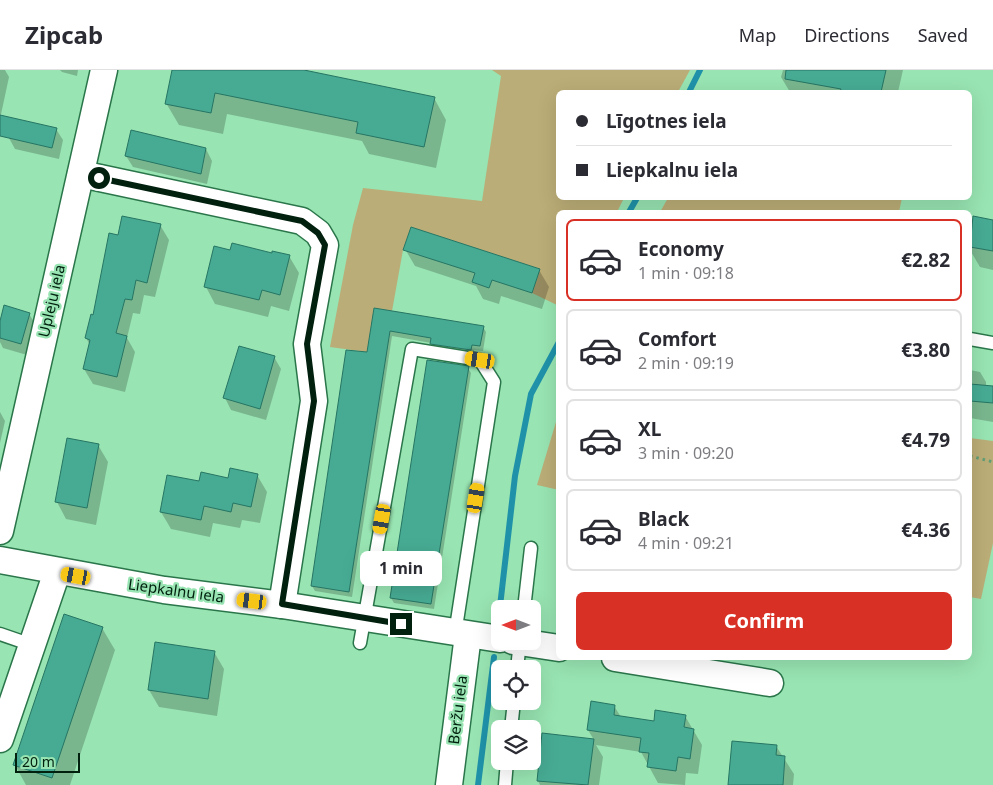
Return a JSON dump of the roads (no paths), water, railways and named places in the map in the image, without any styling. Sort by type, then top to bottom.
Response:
[{"type":"street","name":"Upleju iela","points":[[0,532],[104,70]]},
{"type":"street","points":[[80,174],[302,221],[318,233],[325,245],[307,344],[314,401],[282,604]]},
{"type":"street","name":"Liepkalnu iela","points":[[0,560],[164,590],[282,604],[491,638]]},
{"type":"street","points":[[0,739],[58,572]]},
{"type":"street","name":"Beržu iela","points":[[449,785],[462,635]]},
{"type":"street","name":"Liepkalnu iela","points":[[541,645],[556,648]]},
{"type":"street","points":[[628,660],[770,682]]},
{"type":"lane","points":[[972,339],[993,343]]},
{"type":"lane","points":[[360,643],[412,349],[480,360],[494,382],[462,635]]},
{"type":"lane","points":[[525,600],[531,548]]},
{"type":"lane","points":[[0,634],[32,645]]},
{"type":"lane","points":[[505,785],[506,770]]},
{"type":"waterway","points":[[690,90],[700,70]]},
{"type":"waterway","points":[[630,210],[636,200]]},
{"type":"waterway","points":[[501,600],[515,476],[531,394],[556,348]]},
{"type":"waterway","points":[[478,785],[494,657]]}]
